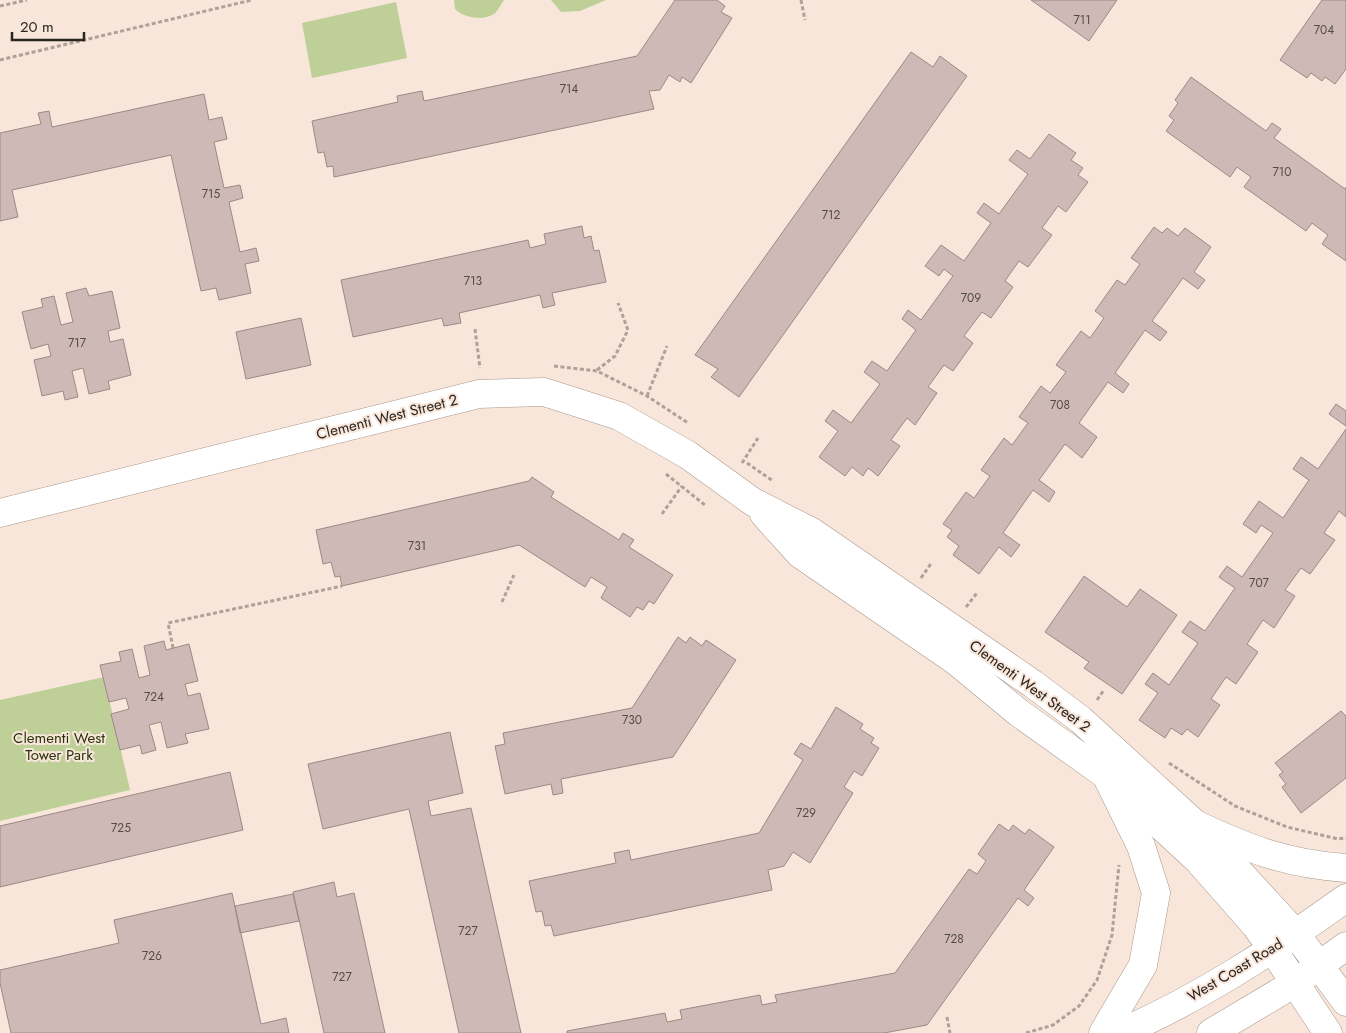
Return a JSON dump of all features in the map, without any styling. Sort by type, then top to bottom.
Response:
[{"type":"street","name":"Clementi West Street 2","points":[[0,513],[479,394],[544,392],[619,416],[688,456],[753,502],[812,532],[1041,690],[1108,744],[1195,824],[1295,933],[1346,1002]]},
{"type":"street","name":"Clementi West Street 2","points":[[753,502],[800,554],[956,661],[1019,712],[1106,775],[1198,860],[1256,926],[1328,1033]]},
{"type":"street","points":[[1103,1033],[1143,965],[1156,893],[1141,846],[1106,775]]},
{"type":"street","points":[[1195,824],[1240,845],[1271,856],[1311,865],[1346,868]]},
{"type":"street","name":"West Coast Road","points":[[1120,1033],[1147,1021],[1272,950],[1346,898]]},
{"type":"street","points":[[1211,1033],[1295,983],[1321,966],[1346,946]]},
{"type":"path","points":[[0,6],[27,0]]},
{"type":"path","points":[[0,60],[252,0]]},
{"type":"path","points":[[800,0],[805,20]]},
{"type":"path","points":[[597,370],[615,356],[628,330],[618,303]]},
{"type":"path","points":[[475,329],[480,374]]},
{"type":"path","points":[[647,396],[667,346]]},
{"type":"path","points":[[552,366],[597,370],[647,396],[690,424]]},
{"type":"path","points":[[737,456],[776,483]]},
{"type":"path","points":[[660,470],[704,505]]},
{"type":"path","points":[[662,514],[682,487]]},
{"type":"path","points":[[918,582],[932,562]]},
{"type":"path","points":[[502,602],[514,575]]},
{"type":"path","points":[[173,648],[168,623],[342,586]]},
{"type":"path","points":[[962,614],[977,593]]},
{"type":"path","points":[[1164,759],[1235,806],[1287,827],[1346,838]]},
{"type":"path","points":[[1026,1033],[1053,1025],[1079,1006],[1097,980],[1112,935],[1119,867],[1117,858]]},
{"type":"path","points":[[947,1017],[950,1033]]},
{"type":"green space","points":[[454,0],[504,0],[494,14],[473,18],[463,15],[455,9]]},
{"type":"green space","points":[[551,0],[606,0],[580,11],[561,12]]},
{"type":"green space","points":[[396,2],[407,58],[312,78],[302,23]]},
{"type":"green space","name":"Clementi West Tower Park","points":[[104,677],[130,790],[0,821],[0,700]]},
{"type":"building","points":[[675,0],[717,0],[725,6],[721,12],[732,18],[691,83],[682,77],[680,82],[669,75],[660,90],[649,91],[654,109],[334,177],[333,166],[327,167],[324,152],[318,153],[312,121],[398,102],[397,96],[422,91],[424,101],[637,56]]},
{"type":"building","points":[[1031,0],[1117,0],[1089,41]]},
{"type":"building","points":[[1322,0],[1346,0],[1346,69],[1335,84],[1325,77],[1322,81],[1311,73],[1307,78],[1280,60]]},
{"type":"building","points":[[911,52],[933,67],[940,56],[967,76],[739,397],[711,377],[718,369],[695,355]]},
{"type":"building","points":[[1191,77],[1266,131],[1272,123],[1281,129],[1274,138],[1345,189],[1346,187],[1346,261],[1322,244],[1328,235],[1312,223],[1306,231],[1244,187],[1251,177],[1237,167],[1230,177],[1166,131],[1174,120],[1169,116],[1178,103],[1175,100]]},
{"type":"building","points":[[204,94],[209,120],[222,117],[227,139],[214,142],[224,188],[240,185],[243,198],[229,202],[240,252],[256,248],[259,261],[245,264],[251,293],[219,300],[216,288],[201,291],[171,155],[12,190],[18,217],[0,221],[0,133],[41,124],[38,113],[49,111],[52,127]]},
{"type":"building","points":[[1049,134],[1076,153],[1071,160],[1083,168],[1078,175],[1088,182],[1066,212],[1058,206],[1042,228],[1052,235],[1028,267],[1019,261],[1005,281],[1013,287],[991,318],[982,312],[964,336],[973,343],[953,371],[944,365],[928,387],[937,393],[915,425],[907,418],[891,440],[900,446],[878,476],[868,468],[863,476],[852,467],[845,476],[819,457],[838,431],[825,421],[833,410],[851,423],[880,384],[864,372],[872,361],[887,371],[916,330],[902,319],[908,310],[921,320],[953,276],[944,269],[939,276],[925,266],[941,245],[964,261],[991,223],[977,213],[984,203],[999,214],[1028,174],[1009,160],[1017,150],[1030,159]]},
{"type":"building","points":[[582,226],[584,238],[591,236],[594,251],[599,250],[606,282],[552,293],[555,305],[543,308],[540,295],[459,313],[461,323],[444,326],[442,318],[353,337],[341,280],[528,240],[530,248],[546,244],[544,234]]},
{"type":"building","points":[[1154,227],[1162,233],[1167,228],[1178,236],[1185,228],[1211,247],[1194,272],[1205,280],[1198,289],[1183,278],[1152,321],[1167,332],[1160,341],[1145,330],[1115,373],[1129,384],[1123,393],[1108,382],[1079,423],[1097,437],[1082,458],[1065,444],[1039,480],[1055,492],[1049,502],[1033,490],[1003,533],[1020,545],[1011,557],[999,547],[979,574],[953,555],[959,546],[947,537],[952,530],[943,524],[966,492],[974,498],[990,476],[981,470],[1004,438],[1012,445],[1028,423],[1019,417],[1041,386],[1050,393],[1066,372],[1056,365],[1081,331],[1090,338],[1104,318],[1095,311],[1117,280],[1125,285],[1140,264],[1131,258]]},
{"type":"building","points":[[86,288],[89,296],[112,291],[120,328],[108,331],[110,342],[123,339],[131,375],[108,381],[110,389],[89,394],[83,368],[72,371],[78,397],[65,400],[63,391],[42,396],[34,360],[51,356],[48,344],[31,349],[22,312],[43,307],[41,299],[54,296],[61,325],[73,322],[66,293]]},
{"type":"building","points":[[301,318],[311,365],[246,379],[236,332]]},
{"type":"building","points":[[1336,404],[1346,411],[1346,426],[1329,414]]},
{"type":"building","points":[[1346,429],[1346,517],[1339,511],[1324,533],[1335,540],[1310,574],[1301,568],[1285,590],[1295,596],[1274,628],[1263,620],[1247,644],[1258,652],[1236,684],[1226,677],[1211,699],[1220,705],[1198,737],[1187,729],[1182,735],[1171,728],[1165,738],[1139,720],[1158,693],[1145,684],[1153,673],[1169,685],[1198,643],[1182,632],[1190,621],[1205,631],[1235,588],[1219,577],[1227,566],[1242,577],[1273,533],[1261,525],[1256,533],[1243,524],[1259,501],[1283,518],[1309,480],[1293,469],[1301,457],[1318,469]]},
{"type":"building","points":[[532,477],[554,492],[551,497],[619,540],[623,533],[634,540],[629,547],[673,575],[654,604],[649,601],[643,610],[637,607],[630,617],[601,598],[607,587],[591,577],[585,587],[519,545],[342,586],[340,576],[335,577],[331,562],[323,564],[316,530],[529,481]]},
{"type":"building","points":[[1084,576],[1127,607],[1140,589],[1177,615],[1122,694],[1084,668],[1089,662],[1045,632]]},
{"type":"building","points":[[678,637],[686,643],[690,637],[702,646],[706,640],[736,660],[673,757],[561,779],[563,793],[553,795],[551,784],[505,794],[495,746],[505,744],[503,733],[632,708]]},
{"type":"building","points":[[164,641],[166,650],[189,644],[198,681],[185,684],[188,696],[200,693],[209,729],[185,734],[188,743],[167,748],[161,722],[149,725],[156,750],[142,754],[140,745],[120,750],[111,714],[129,709],[126,698],[109,702],[100,665],[121,661],[119,652],[132,649],[139,678],[150,675],[144,646]]},
{"type":"building","points":[[836,707],[863,724],[860,729],[874,738],[871,743],[879,748],[862,776],[854,771],[844,787],[853,793],[810,863],[793,852],[784,866],[768,870],[772,890],[554,936],[551,925],[545,926],[542,911],[536,912],[529,881],[616,863],[614,853],[629,850],[631,860],[759,833],[803,760],[794,754],[801,743],[811,749]]},
{"type":"building","points":[[1341,711],[1346,716],[1346,778],[1301,813],[1282,787],[1286,784],[1279,775],[1283,772],[1275,763]]},
{"type":"building","points":[[450,732],[463,793],[428,801],[431,816],[471,808],[521,1033],[459,1033],[409,809],[323,829],[308,764]]},
{"type":"building","points":[[230,772],[243,830],[0,887],[0,826]]},
{"type":"building","points":[[999,824],[1009,831],[1013,825],[1025,834],[1029,829],[1054,847],[1024,890],[1034,898],[1028,906],[1018,898],[927,1025],[884,1033],[567,1033],[567,1031],[665,1013],[667,1022],[682,1019],[680,1010],[760,995],[762,1005],[777,1002],[775,995],[895,973],[969,869],[977,874],[986,861],[978,854]]},
{"type":"building","points":[[334,882],[337,897],[354,893],[385,1033],[324,1033],[293,892]]},
{"type":"building","points":[[232,893],[261,1024],[286,1018],[289,1033],[11,1033],[0,983],[0,970],[119,943],[114,920]]},
{"type":"building","points":[[293,894],[299,921],[240,933],[235,906]]}]
